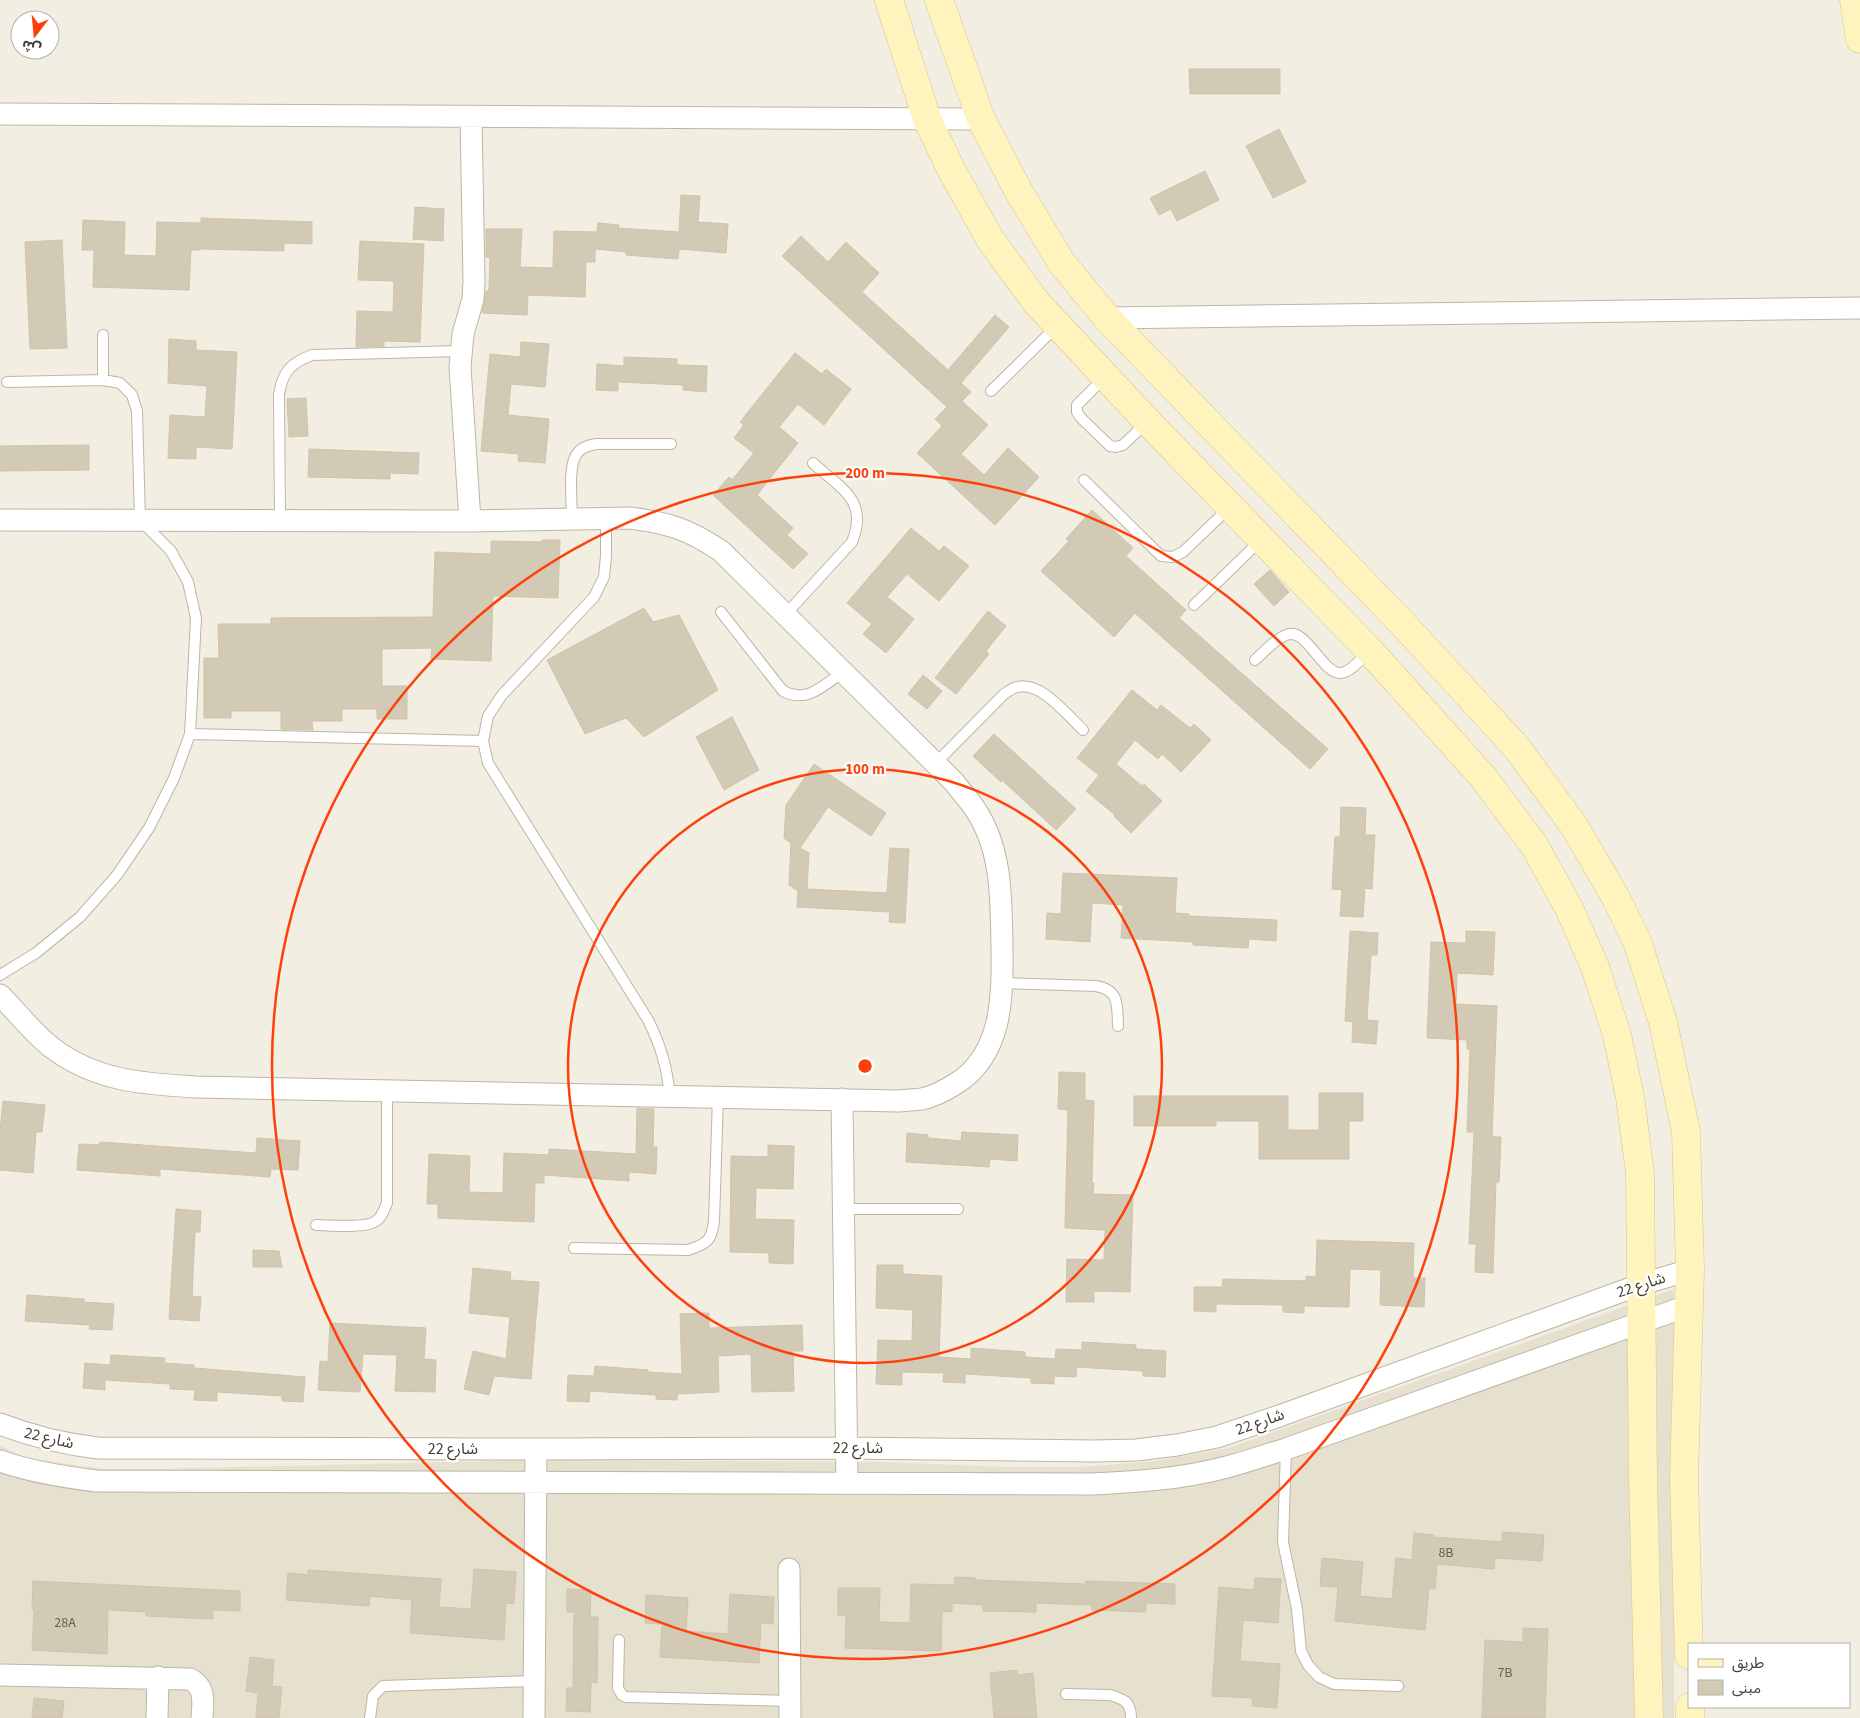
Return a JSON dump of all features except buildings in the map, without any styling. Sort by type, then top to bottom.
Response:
[{"type":"street","points":[[889,0],[927,119],[952,171],[990,239],[1036,302],[1148,422],[1370,651],[1483,777],[1534,845],[1570,910],[1595,967],[1617,1035],[1630,1097],[1640,1173],[1643,1477],[1649,1718]]},
{"type":"street","points":[[939,0],[981,119],[1019,192],[1060,262],[1108,318],[1403,624],[1517,748],[1574,826],[1616,898],[1636,941],[1663,1022],[1686,1132],[1690,1305],[1684,1478],[1689,1643]]},
{"type":"street","points":[[0,114],[981,119]]},
{"type":"street","points":[[470,521],[460,350],[473,299],[474,281],[471,117]]},
{"type":"street","points":[[1108,318],[1860,308]]},
{"type":"street","points":[[0,520],[470,521],[630,518],[678,527],[699,537],[721,551],[954,782],[974,807],[992,844],[998,866],[1001,898],[1002,983],[1000,1012],[994,1038],[980,1061],[964,1078],[944,1091],[923,1098],[899,1101],[197,1087],[129,1082],[100,1074],[74,1062],[50,1047],[0,995]]},
{"type":"street","points":[[842,1099],[846,1483]]},
{"type":"street","name":"شارع 22","points":[[0,1424],[30,1436],[55,1442],[98,1448],[846,1448],[1094,1452],[1136,1450],[1177,1445],[1209,1438],[1282,1415],[1642,1284],[1690,1270]]},
{"type":"street","name":"شارع 22","points":[[0,1460],[58,1477],[96,1481],[1092,1484],[1136,1482],[1180,1477],[1223,1468],[1286,1449],[1690,1305]]},
{"type":"street","points":[[534,1718],[536,1449]]},
{"type":"street","points":[[789,1569],[790,1709]]},
{"type":"street","points":[[0,1675],[190,1679],[197,1682],[203,1695],[202,1718]]},
{"type":"street","points":[[157,1718],[158,1677]]},
{"type":"lane","points":[[991,391],[1058,326]]},
{"type":"lane","points":[[103,334],[103,380]]},
{"type":"lane","points":[[280,520],[278,394],[286,372],[297,361],[312,355],[460,350]]},
{"type":"lane","points":[[1105,377],[1077,405],[1077,412],[1081,418],[1105,442],[1110,446],[1116,447],[1123,445],[1148,422]]},
{"type":"lane","points":[[0,975],[36,953],[80,917],[118,875],[149,828],[174,778],[190,734],[196,618],[188,582],[171,551],[140,520],[137,411],[132,395],[120,384],[103,380],[7,382]]},
{"type":"lane","points":[[572,518],[573,464],[577,454],[585,446],[596,444],[671,444]]},
{"type":"lane","points":[[785,615],[852,542],[857,529],[858,514],[853,500],[813,463]]},
{"type":"lane","points":[[1084,480],[1161,556],[1172,558],[1183,552],[1230,507]]},
{"type":"lane","points":[[606,518],[604,577],[594,597],[502,695],[488,716],[483,741],[488,764],[648,1020],[660,1044],[667,1069],[670,1096]]},
{"type":"lane","points":[[1194,605],[1262,539]]},
{"type":"lane","points":[[721,612],[783,692],[801,697],[810,694],[843,672]]},
{"type":"lane","points":[[1255,660],[1287,634],[1295,634],[1334,671],[1342,673],[1349,670],[1370,651]]},
{"type":"lane","points":[[935,764],[1004,694],[1016,687],[1030,686],[1044,692],[1083,730]]},
{"type":"lane","points":[[190,734],[483,741]]},
{"type":"lane","points":[[1002,983],[1105,987],[1113,993],[1117,1002],[1118,1026]]},
{"type":"lane","points":[[316,1225],[367,1224],[376,1221],[383,1213],[386,1203],[387,1090]]},
{"type":"lane","points":[[574,1248],[688,1250],[702,1246],[712,1235],[714,1221],[718,1097]]},
{"type":"lane","points":[[843,1209],[958,1209]]},
{"type":"lane","points":[[1286,1449],[1283,1542],[1297,1609],[1301,1651],[1308,1665],[1319,1677],[1334,1684],[1398,1686]]},
{"type":"lane","points":[[619,1640],[618,1688],[622,1695],[626,1697],[790,1709]]},
{"type":"lane","points":[[370,1718],[373,1696],[383,1686],[534,1682]]},
{"type":"lane","points":[[1066,1694],[1116,1696],[1128,1703],[1131,1709],[1131,1718]]},
{"type":"shaded area","points":[[1674,1289],[1674,1718],[0,1718],[0,1446],[27,1458],[103,1469],[532,1460],[885,1462],[1005,1467],[1080,1467],[1155,1461],[1229,1448]]}]
